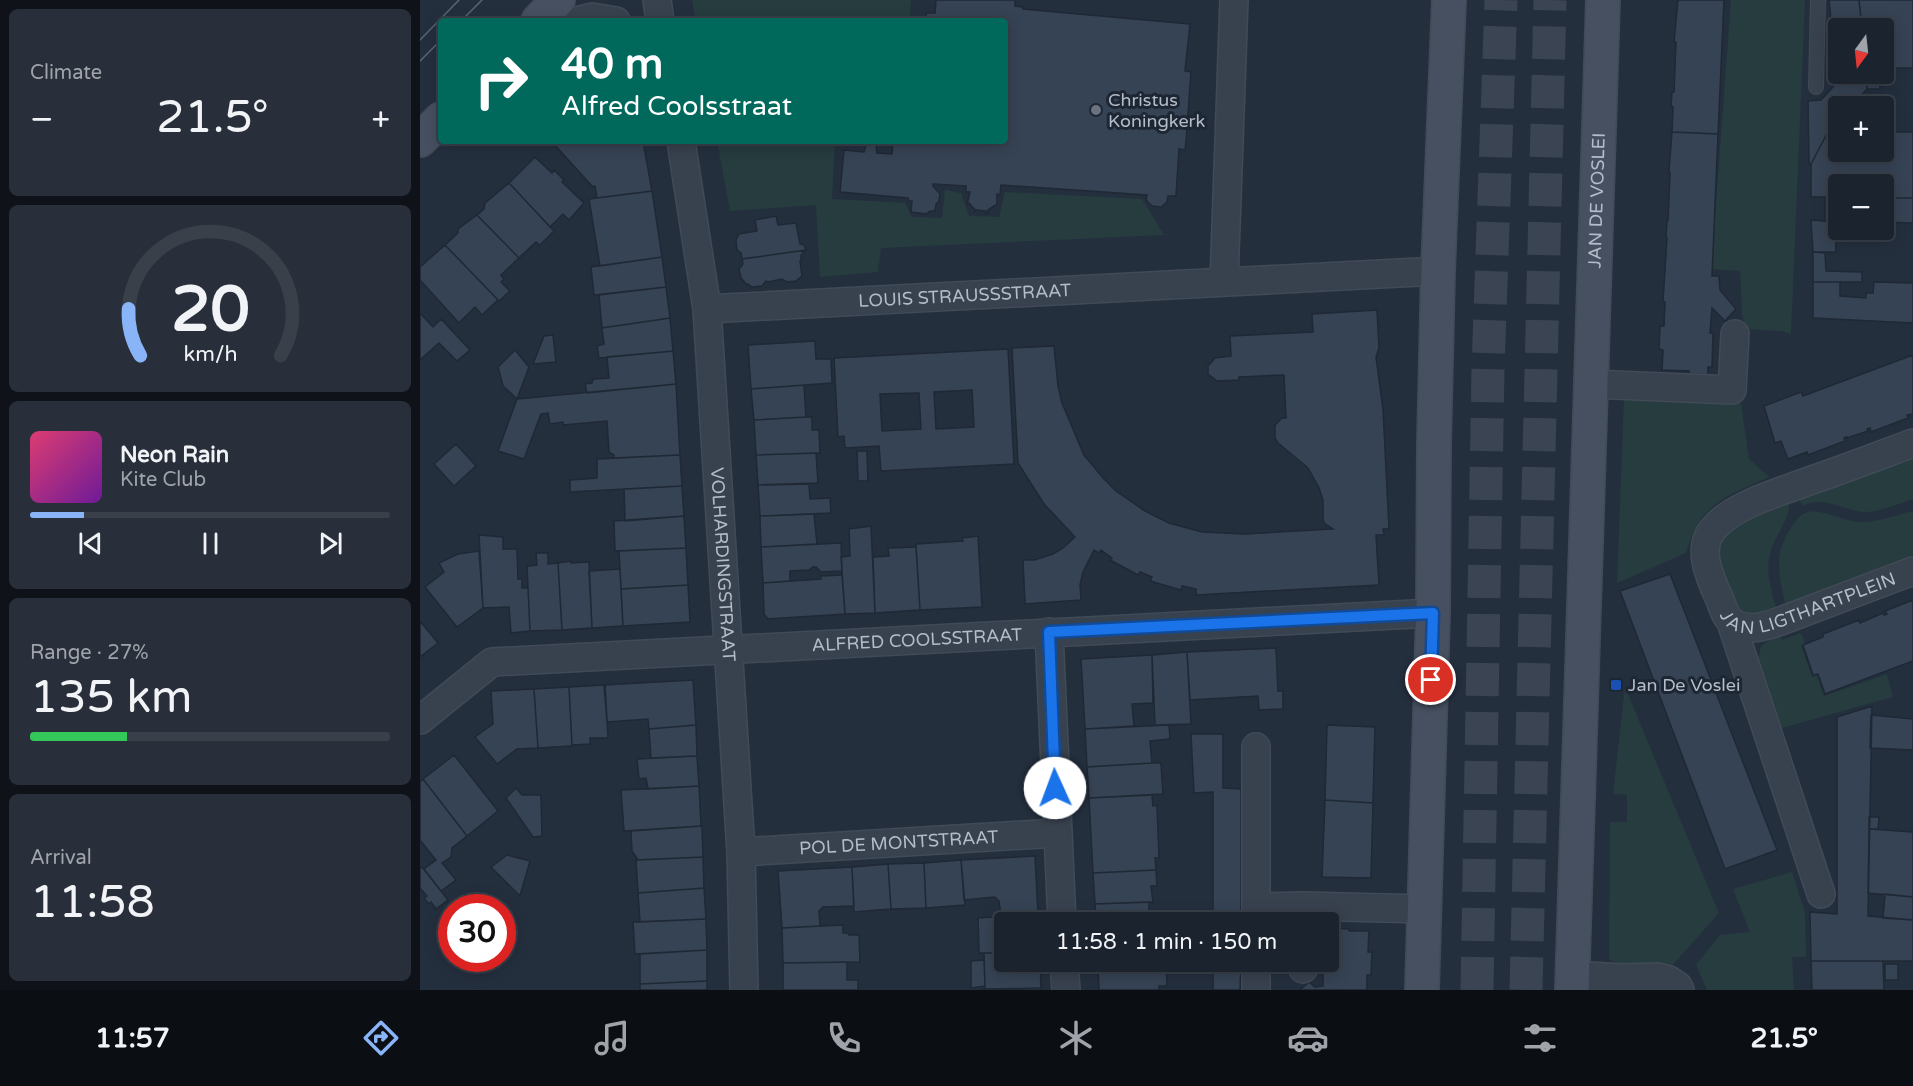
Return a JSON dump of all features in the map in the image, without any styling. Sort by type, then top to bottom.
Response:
[{"type":"main road","points":[[541,18],[558,0]]},
{"type":"main road","points":[[1422,990],[1433,613],[1438,271],[1449,0]]},
{"type":"main road","name":"JAN DE VOSLEI","points":[[1572,982],[1603,0]]},
{"type":"main road","points":[[420,140],[438,122]]},
{"type":"street","points":[[657,0],[660,18]]},
{"type":"street","points":[[1224,281],[1234,0]]},
{"type":"street","name":"VOLHARDINGSTRAAT","points":[[681,144],[707,309],[741,852],[744,990]]},
{"type":"street","name":"LOUIS STRAUSSSTRAAT","points":[[707,309],[1438,271]]},
{"type":"street","points":[[1591,384],[1732,390],[1735,334]]},
{"type":"street","name":"JAN LIGTHARTPLEIN","points":[[1913,443],[1732,513],[1713,527],[1706,547],[1707,571],[1731,622],[1751,628],[1767,625],[1913,571]]},
{"type":"street","name":"ALFRED COOLSSTRAAT","points":[[420,720],[492,662],[1433,613]]},
{"type":"street","points":[[1731,622],[1821,894]]},
{"type":"street","points":[[1049,632],[1061,912]]},
{"type":"street","points":[[1256,747],[1257,912]]},
{"type":"street","name":"POL DE MONTSTRAAT","points":[[741,852],[1057,832]]},
{"type":"street","points":[[1339,913],[1425,909]]},
{"type":"street","points":[[1065,972],[1066,990]]},
{"type":"street","points":[[1256,972],[1256,990]]},
{"type":"street","name":"JAN DE VOSLEI","points":[[1572,982],[1658,977],[1670,980],[1680,990]]},
{"type":"lane","points":[[1816,87],[1818,0]]},
{"type":"green space","points":[[692,0],[911,0],[910,18],[695,18]]},
{"type":"green space","points":[[1731,0],[1805,0],[1791,334],[1781,331],[1745,329],[1740,271],[1711,269]]},
{"type":"green space","points":[[718,144],[835,144],[832,199],[905,203],[912,217],[942,218],[945,190],[961,193],[969,216],[999,217],[1005,192],[1142,199],[1164,235],[881,248],[878,272],[820,277],[816,205],[730,211]]},
{"type":"green space","points":[[1624,399],[1741,403],[1749,459],[1769,477],[1727,496],[1707,512],[1699,522],[1686,553],[1617,583]]},
{"type":"green space","points":[[1913,454],[1913,499],[1867,512],[1819,502],[1802,506],[1798,497]]},
{"type":"green space","points":[[1789,502],[1788,514],[1772,548],[1768,569],[1778,615],[1753,615],[1738,609],[1719,572],[1718,542],[1736,521]]},
{"type":"green space","points":[[1913,511],[1913,563],[1786,608],[1779,557],[1785,538],[1800,516],[1814,512],[1865,522]]},
{"type":"green space","points":[[1780,633],[1782,640],[1801,633],[1805,643],[1801,645],[1812,677],[1817,676],[1824,696],[1887,674],[1893,697],[1782,728],[1756,670],[1761,646]]},
{"type":"green space","points":[[1625,687],[1719,913],[1671,967],[1623,966],[1609,959],[1610,822],[1627,822],[1627,795],[1613,794]]},
{"type":"green space","points":[[1792,872],[1805,912],[1806,957],[1792,957],[1794,990],[1707,990],[1696,965],[1720,935],[1750,932],[1733,889]]},
{"type":"building","name":"Christus Koningkerk","points":[[936,0],[1015,0],[1015,6],[1023,7],[1023,9],[1190,24],[1185,71],[1191,72],[1186,142],[1185,150],[1179,149],[1176,196],[1168,196],[1167,202],[1161,207],[1152,206],[1146,200],[1147,195],[1001,185],[1000,195],[997,194],[997,204],[986,214],[986,211],[976,210],[974,213],[975,210],[969,203],[967,204],[970,192],[966,192],[966,186],[933,184],[940,194],[939,201],[935,211],[926,214],[911,212],[912,201],[908,198],[840,192],[844,150],[864,152],[866,145],[873,144],[876,146],[877,153],[892,154],[893,144],[1008,144],[1008,18],[926,18],[926,13],[935,13]]},
{"type":"building","points":[[1678,0],[1724,0],[1718,134],[1672,132],[1673,107],[1671,106],[1672,92],[1674,92],[1676,42],[1674,42]]},
{"type":"building","points":[[1829,0],[1859,0],[1861,18],[1831,18]]},
{"type":"building","points":[[1859,0],[1913,0],[1913,68],[1894,68],[1894,18],[1861,18]]},
{"type":"building","points":[[1836,84],[1867,84],[1867,89],[1861,96],[1828,96],[1828,132],[1809,164],[1808,101],[1821,100]]},
{"type":"building","points":[[1867,84],[1880,84],[1880,89],[1867,89]]},
{"type":"building","points":[[1672,132],[1718,134],[1712,276],[1719,276],[1720,290],[1736,309],[1725,321],[1712,308],[1710,333],[1713,333],[1712,367],[1708,367],[1708,375],[1689,374],[1689,371],[1662,370],[1663,350],[1659,349],[1660,326],[1664,326],[1665,302],[1663,301]]},
{"type":"building","points":[[1828,132],[1828,162],[1894,162],[1894,132],[1913,132],[1913,198],[1894,198],[1894,174],[1828,174],[1828,197],[1811,197],[1811,164]]},
{"type":"building","points":[[554,144],[644,144],[652,191],[597,198],[595,186],[593,187]]},
{"type":"building","points":[[535,157],[552,173],[554,170],[564,180],[562,182],[584,203],[569,220],[563,214],[550,227],[509,183]]},
{"type":"building","points":[[509,183],[554,231],[540,245],[536,242],[519,258],[477,215],[484,209],[485,203]]},
{"type":"building","points":[[652,191],[662,257],[600,266],[589,199]]},
{"type":"building","points":[[1825,197],[1828,197],[1828,221],[1825,221]]},
{"type":"building","points":[[1894,198],[1913,198],[1913,223],[1894,222]]},
{"type":"building","points":[[477,215],[519,258],[501,275],[504,279],[501,282],[510,291],[499,301],[445,245],[458,233],[458,229]]},
{"type":"building","points":[[776,216],[778,225],[796,223],[800,244],[804,245],[806,250],[742,259],[741,253],[737,250],[736,240],[739,234],[757,231],[755,220]]},
{"type":"building","points":[[1811,220],[1828,221],[1828,240],[1836,240],[1836,252],[1813,252]]},
{"type":"building","points":[[445,245],[498,300],[482,315],[475,307],[459,323],[420,280],[420,267]]},
{"type":"building","points":[[806,250],[801,255],[800,261],[802,276],[796,281],[787,282],[782,279],[766,281],[762,286],[752,287],[741,278],[739,269],[743,264],[742,259]]},
{"type":"building","points":[[1813,252],[1825,253],[1826,271],[1862,272],[1862,282],[1813,282]]},
{"type":"building","points":[[662,257],[666,287],[594,295],[591,267]]},
{"type":"building","points":[[1813,282],[1840,282],[1840,296],[1866,298],[1866,293],[1873,293],[1874,282],[1913,283],[1913,323],[1813,318]]},
{"type":"building","points":[[666,287],[670,318],[602,328],[599,295]]},
{"type":"building","points":[[1377,310],[1379,348],[1376,357],[1383,409],[1389,529],[1383,529],[1384,535],[1376,535],[1379,585],[1196,595],[1196,589],[1182,586],[1181,590],[1150,581],[1152,577],[1140,572],[1138,575],[1110,560],[1112,558],[1101,550],[1099,553],[1094,550],[1083,572],[1080,585],[1081,600],[1025,604],[1023,560],[1034,560],[1053,554],[1075,537],[1044,504],[1018,463],[1012,348],[1054,346],[1062,403],[1084,455],[1116,491],[1145,511],[1169,523],[1202,532],[1245,534],[1333,529],[1323,520],[1323,500],[1308,468],[1275,438],[1275,425],[1282,418],[1286,418],[1284,375],[1239,377],[1239,380],[1217,381],[1208,374],[1208,366],[1215,358],[1231,356],[1230,336],[1313,332],[1312,314]]},
{"type":"building","points":[[420,313],[433,327],[441,319],[470,350],[457,361],[439,343],[420,360]]},
{"type":"building","points":[[670,318],[673,351],[599,358],[597,346],[604,344],[602,328]]},
{"type":"building","points":[[553,335],[556,362],[533,364],[544,336]]},
{"type":"building","points":[[815,341],[816,359],[831,359],[832,383],[751,389],[748,345]]},
{"type":"building","points":[[1008,349],[1014,464],[881,471],[879,446],[845,448],[844,436],[838,437],[834,358]],"holes":[[[972,390],[974,427],[936,429],[934,392]],[[919,393],[921,429],[882,431],[880,394]]]},
{"type":"building","points":[[515,350],[529,367],[517,399],[503,386],[498,367]]},
{"type":"building","points":[[673,351],[676,384],[587,393],[585,384],[592,383],[593,379],[609,378],[607,357]]},
{"type":"building","points":[[1913,355],[1913,414],[1907,415],[1908,418],[1871,432],[1870,428],[1867,429],[1868,431],[1844,438],[1845,441],[1808,455],[1807,452],[1788,459],[1781,441],[1775,443],[1764,406],[1801,392],[1803,396]]},
{"type":"building","points":[[676,384],[680,455],[614,458],[614,455],[609,452],[607,421],[550,424],[548,413],[541,414],[524,459],[498,451],[517,399]]},
{"type":"building","points":[[804,385],[806,417],[754,420],[751,389]]},
{"type":"building","points":[[812,417],[812,430],[819,430],[820,453],[756,455],[754,420]]},
{"type":"building","points":[[456,444],[476,466],[454,486],[434,464]]},
{"type":"building","points":[[857,451],[867,451],[868,481],[858,481]]},
{"type":"building","points":[[816,453],[818,483],[758,485],[756,455]]},
{"type":"building","points":[[680,455],[682,486],[570,492],[570,480],[597,478],[597,459]]},
{"type":"building","points":[[809,484],[810,499],[830,498],[831,513],[760,516],[758,485]]},
{"type":"building","points":[[682,486],[684,516],[625,521],[624,489]]},
{"type":"building","points":[[814,514],[817,544],[761,547],[760,516]]},
{"type":"building","points":[[684,516],[686,548],[615,551],[614,521]]},
{"type":"building","points":[[871,526],[875,613],[845,614],[841,557],[850,556],[849,529]]},
{"type":"building","points":[[479,535],[503,537],[503,549],[517,549],[518,579],[522,579],[522,588],[528,588],[530,631],[511,633],[509,607],[483,608]]},
{"type":"building","points":[[978,536],[982,607],[920,610],[916,544],[963,541],[962,538]]},
{"type":"building","points":[[841,543],[842,571],[821,572],[813,567],[809,570],[790,571],[790,581],[763,583],[761,547]]},
{"type":"building","points":[[916,547],[920,610],[875,613],[873,557],[889,556],[888,548]]},
{"type":"building","points":[[686,548],[688,585],[621,589],[619,551]]},
{"type":"building","points":[[479,551],[483,608],[457,627],[425,587],[444,572],[439,563],[458,554]]},
{"type":"building","points":[[536,553],[548,553],[548,564],[558,563],[562,630],[530,631],[527,566],[537,565]]},
{"type":"building","points":[[571,561],[571,563],[589,562],[592,628],[562,630],[558,563]]},
{"type":"building","points":[[620,569],[623,626],[592,628],[589,571]]},
{"type":"building","points":[[1670,574],[1777,850],[1725,869],[1620,591]]},
{"type":"building","points":[[842,575],[845,614],[768,619],[764,614],[763,583],[821,579],[821,576]]},
{"type":"building","points":[[688,585],[690,622],[623,626],[621,589]]},
{"type":"building","points":[[1913,600],[1913,661],[1825,694],[1818,674],[1813,675],[1803,645],[1823,637],[1823,634],[1859,620],[1860,623],[1883,613],[1887,614],[1885,611]]},
{"type":"building","points":[[420,621],[438,643],[420,657]]},
{"type":"building","points":[[1276,648],[1278,691],[1283,691],[1283,709],[1259,710],[1258,696],[1190,700],[1187,652]]},
{"type":"building","points":[[1187,652],[1191,724],[1155,725],[1152,655]]},
{"type":"building","points":[[1152,655],[1153,703],[1132,704],[1134,726],[1085,729],[1081,659]]},
{"type":"building","points":[[693,680],[696,725],[649,729],[648,719],[607,722],[604,685]]},
{"type":"building","points":[[605,685],[608,738],[590,738],[590,744],[572,745],[569,687]]},
{"type":"building","points":[[569,687],[572,746],[538,748],[534,689]]},
{"type":"building","points":[[534,689],[538,748],[517,749],[497,764],[475,737],[493,724],[491,691]]},
{"type":"building","points":[[1872,706],[1868,916],[1913,920],[1913,961],[1811,961],[1810,912],[1837,914],[1837,717]]},
{"type":"building","points":[[1871,715],[1913,719],[1913,750],[1870,748]]},
{"type":"building","points":[[696,725],[697,756],[651,758],[649,729]]},
{"type":"building","points":[[1169,725],[1170,739],[1150,741],[1152,763],[1087,767],[1085,729]]},
{"type":"building","points":[[1327,725],[1375,727],[1373,803],[1325,800]]},
{"type":"building","points":[[1191,734],[1223,734],[1223,788],[1241,789],[1241,912],[1213,912],[1213,792],[1194,793]]},
{"type":"building","points":[[454,755],[498,811],[467,836],[423,779]]},
{"type":"building","points":[[697,756],[699,786],[648,789],[646,778],[639,779],[637,759]]},
{"type":"building","points":[[1161,763],[1163,794],[1089,798],[1087,767]]},
{"type":"building","points":[[423,779],[467,836],[452,848],[451,857],[442,863],[456,880],[441,891],[424,869],[436,860],[420,840],[420,782]]},
{"type":"building","points":[[699,786],[701,826],[624,831],[621,790]]},
{"type":"building","points":[[516,788],[522,795],[541,795],[542,836],[533,837],[506,798]]},
{"type":"building","points":[[1152,795],[1153,806],[1157,805],[1159,858],[1155,858],[1156,870],[1093,873],[1089,798]]},
{"type":"building","points":[[1325,800],[1373,803],[1371,878],[1322,877]]},
{"type":"building","points":[[1869,817],[1879,817],[1878,829],[1869,829]]},
{"type":"building","points":[[702,826],[703,857],[638,860],[632,851],[631,831]]},
{"type":"building","points":[[1869,829],[1913,832],[1913,897],[1868,893]]},
{"type":"building","points":[[507,855],[530,861],[520,896],[491,867]]},
{"type":"building","points":[[1035,856],[1038,912],[1000,912],[999,901],[995,897],[964,900],[961,860]]},
{"type":"building","points":[[703,857],[704,888],[638,893],[636,860]]},
{"type":"building","points":[[961,860],[965,905],[926,908],[924,863]]},
{"type":"building","points":[[924,863],[926,908],[891,909],[888,864]]},
{"type":"building","points":[[888,864],[891,909],[854,912],[852,867]]},
{"type":"building","points":[[422,867],[443,894],[438,894],[436,909],[424,898],[427,896],[420,888],[420,868]]},
{"type":"building","points":[[852,867],[854,906],[823,907],[819,911],[820,926],[782,928],[778,871]]},
{"type":"building","points":[[1156,870],[1157,886],[1151,886],[1153,902],[1095,904],[1093,873]]},
{"type":"building","points":[[704,888],[706,919],[640,922],[638,893]]},
{"type":"building","points":[[1885,894],[1913,897],[1913,920],[1883,918]]},
{"type":"building","points":[[1149,902],[1149,912],[1095,912],[1095,904]]},
{"type":"building","points":[[994,917],[994,953],[979,953],[978,918]]},
{"type":"building","points":[[706,919],[707,950],[635,954],[633,922]]},
{"type":"building","points":[[843,925],[843,933],[859,935],[860,962],[783,963],[782,928]]},
{"type":"building","points":[[1339,928],[1369,931],[1368,952],[1372,952],[1371,975],[1367,975],[1367,990],[1300,990],[1309,982],[1315,987],[1323,986],[1323,972],[1339,972]]},
{"type":"building","points":[[707,950],[707,981],[640,984],[640,954]]},
{"type":"building","points":[[984,953],[994,953],[994,972],[1040,972],[1041,988],[985,989]]},
{"type":"building","points":[[984,960],[985,986],[971,988],[971,961]]},
{"type":"building","points":[[1811,961],[1883,961],[1884,990],[1812,990]]},
{"type":"building","points":[[847,962],[847,980],[858,980],[858,990],[783,990],[783,963]]},
{"type":"building","points":[[1885,964],[1898,964],[1898,980],[1885,980]]},
{"type":"building","points":[[1098,972],[1166,972],[1167,986],[1159,986],[1159,990],[1099,990]]},
{"type":"building","points":[[1213,972],[1241,972],[1240,990],[1213,990]]},
{"type":"building","points":[[707,981],[707,990],[640,990],[640,984]]},
{"type":"building","points":[[1041,988],[1041,990],[981,990],[985,989]]},
{"type":"tunnel","points":[[1477,990],[1488,369],[1501,0]]},
{"type":"tunnel","points":[[1526,990],[1550,0]]},
{"type":"tram line","points":[[441,18],[459,0]]},
{"type":"tram line","points":[[464,18],[482,0]]},
{"type":"tram line","points":[[420,40],[438,22]]},
{"type":"tram line","points":[[420,61],[438,43]]},
{"type":"place","name":"Christus Koningkerk","points":[[1096,110]]},
{"type":"place","name":"Jan De Voslei","points":[[1616,685]]},
{"type":"route","points":[[1055,788],[1049,632],[1433,613],[1431,680]]}]
